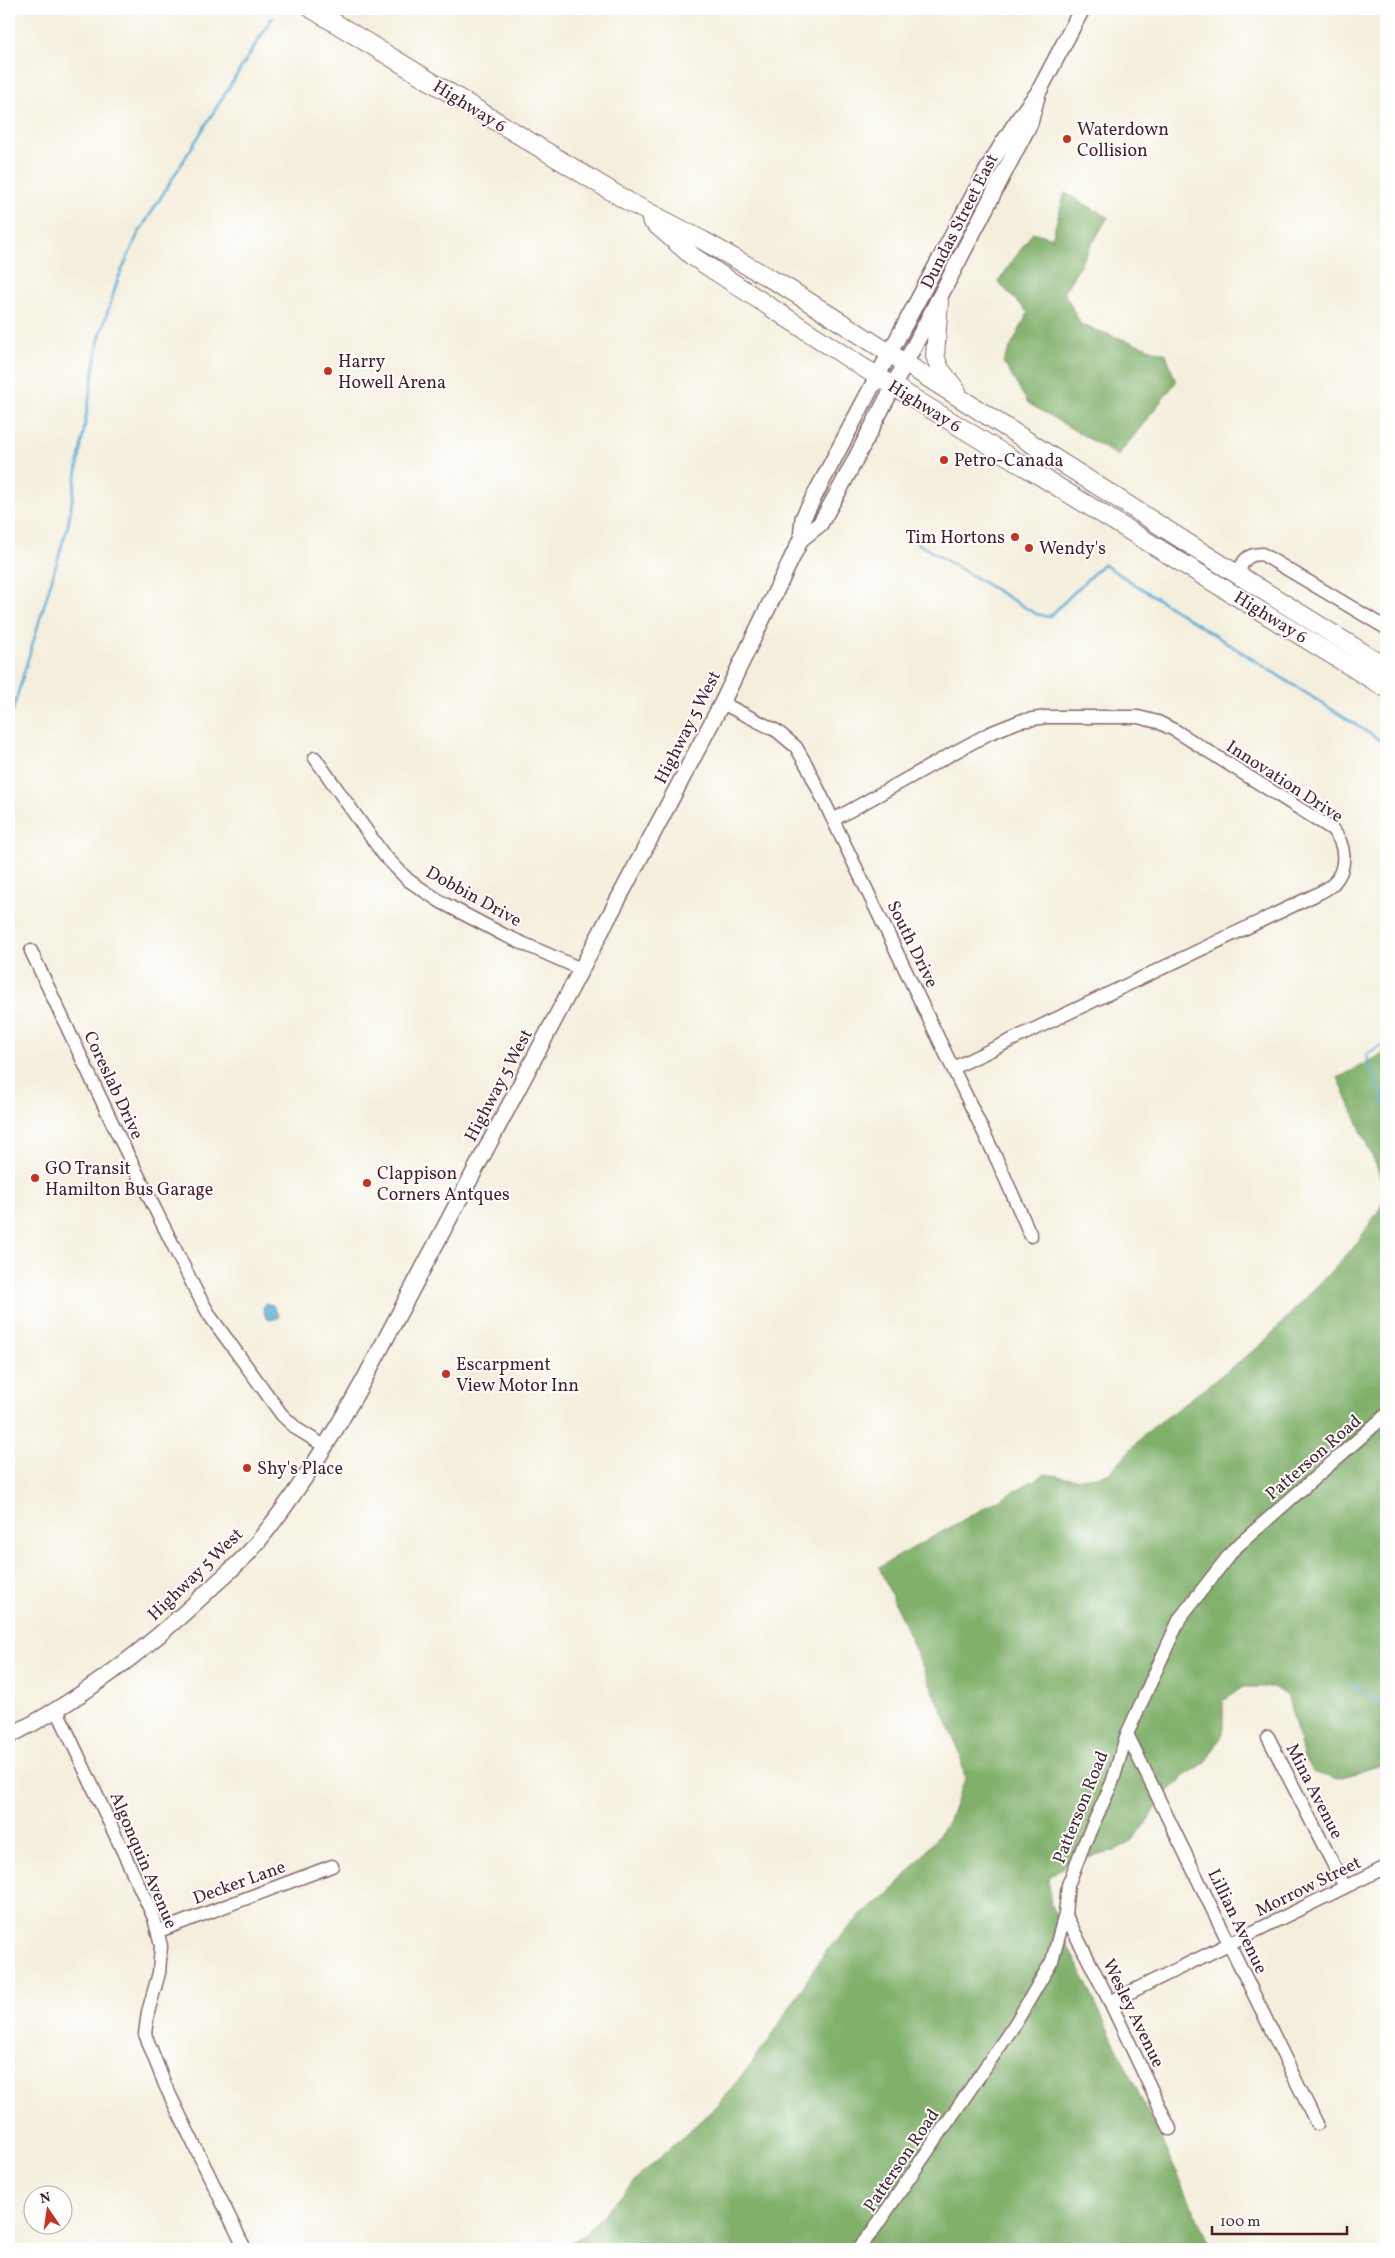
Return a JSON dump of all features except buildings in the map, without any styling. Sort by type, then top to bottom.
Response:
[{"type":"highway","name":"Highway 6","points":[[312,9],[630,202],[787,288],[1237,575],[1386,667]]},
{"type":"highway","name":"Highway 6","points":[[630,202],[692,256],[877,376],[1386,688]]},
{"type":"highway","points":[[939,301],[935,356],[940,369],[963,400]]},
{"type":"main road","name":"Dundas Street East","points":[[877,376],[983,179],[1020,115],[1038,93],[1082,9]]},
{"type":"main road","name":"Dundas Street East","points":[[893,386],[1030,124],[1038,93]]},
{"type":"main road","name":"Highway 5 West","points":[[9,1736],[56,1710],[120,1667],[176,1622],[251,1550],[326,1447],[365,1378],[722,703],[801,539],[803,518],[877,376]]},
{"type":"main road","name":"Highway 5 West","points":[[801,539],[820,524],[893,386]]},
{"type":"street","points":[[1237,575],[1243,562],[1249,556],[1262,554],[1386,628]]},
{"type":"street","points":[[1209,578],[1219,563]]},
{"type":"street","name":"South Drive","points":[[722,703],[776,731],[796,747],[953,1068],[1031,1236]]},
{"type":"street","name":"Innovation Drive","points":[[833,820],[990,733],[1020,721],[1046,717],[1138,717],[1158,722],[1176,731],[1332,829],[1338,836],[1344,856],[1343,867],[1333,884],[1313,896],[953,1068]]},
{"type":"street","name":"Dobbin Drive","points":[[315,758],[383,854],[408,880],[448,906],[504,935],[581,969]]},
{"type":"street","name":"Coreslab Drive","points":[[31,951],[118,1136],[210,1316],[282,1415],[297,1429],[326,1447]]},
{"type":"street","name":"Patterson Road","points":[[858,2249],[872,2232],[1015,2024],[1052,1961],[1065,1914],[1068,1885],[1084,1844],[1112,1783],[1127,1734],[1180,1618],[1234,1549],[1386,1415]]},
{"type":"street","name":"Algonquin Avenue","points":[[56,1710],[147,1901],[159,1931],[161,1946],[159,1973],[148,2012],[145,2034],[165,2085],[245,2249]]},
{"type":"street","name":"Lillian Avenue","points":[[1127,1734],[1317,2124]]},
{"type":"street","name":"Mina Avenue","points":[[1268,1736],[1345,1887]]},
{"type":"street","name":"Decker Lane","points":[[159,1931],[332,1866]]},
{"type":"street","name":"Morrow Street","points":[[1110,2002],[1386,1867]]},
{"type":"street","name":"Wesley Avenue","points":[[1065,1914],[1110,2002],[1170,2129]]},
{"type":"green space","points":[[1065,193],[1108,217],[1064,292],[1081,325],[1166,354],[1176,382],[1118,456],[1028,403],[1003,362],[1028,313],[998,282],[1033,232],[1052,238]]},
{"type":"green space","points":[[1386,1052],[1386,1188],[1338,1078]]},
{"type":"green space","points":[[1386,1199],[1386,1765],[1335,1779],[1312,1772],[1303,1755],[1288,1697],[1273,1687],[1243,1687],[1223,1700],[1223,1734],[1205,1763],[1186,1775],[1163,1797],[1144,1827],[1129,1843],[1111,1852],[1071,1862],[1049,1876],[1050,1900],[1062,1933],[1213,2249],[555,2249],[583,2236],[638,2177],[718,2105],[766,2045],[825,1952],[858,1918],[891,1892],[927,1851],[948,1822],[965,1779],[959,1750],[879,1567],[1045,1474],[1076,1479],[1108,1474],[1147,1432],[1261,1345],[1355,1246]]},
{"type":"water","points":[[265,1303],[273,1305],[278,1318],[271,1320],[266,1318],[263,1308]]},
{"type":"waterway","points":[[9,723],[68,525],[99,339],[118,279],[138,234],[272,18]]},
{"type":"waterway","points":[[917,543],[1036,614],[1049,617],[1103,564],[1386,744]]},
{"type":"waterway","points":[[1386,1042],[1366,1055],[1386,1106]]},
{"type":"waterway","points":[[1351,1683],[1386,1706]]},
{"type":"place","name":"Waterdown Collision","points":[[1067,139]]},
{"type":"place","name":"Harry Howell Arena","points":[[328,371]]},
{"type":"place","name":"Petro-Canada","points":[[944,460]]},
{"type":"place","name":"Tim Hortons","points":[[1015,537]]},
{"type":"place","name":"Wendy's","points":[[1029,548]]},
{"type":"place","name":"GO Transit Hamilton Bus Garage","points":[[35,1178]]},
{"type":"place","name":"Clappison Corners Antques","points":[[367,1183]]},
{"type":"place","name":"Escarpment View Motor Inn","points":[[446,1374]]},
{"type":"place","name":"Shy's Place","points":[[247,1468]]}]
